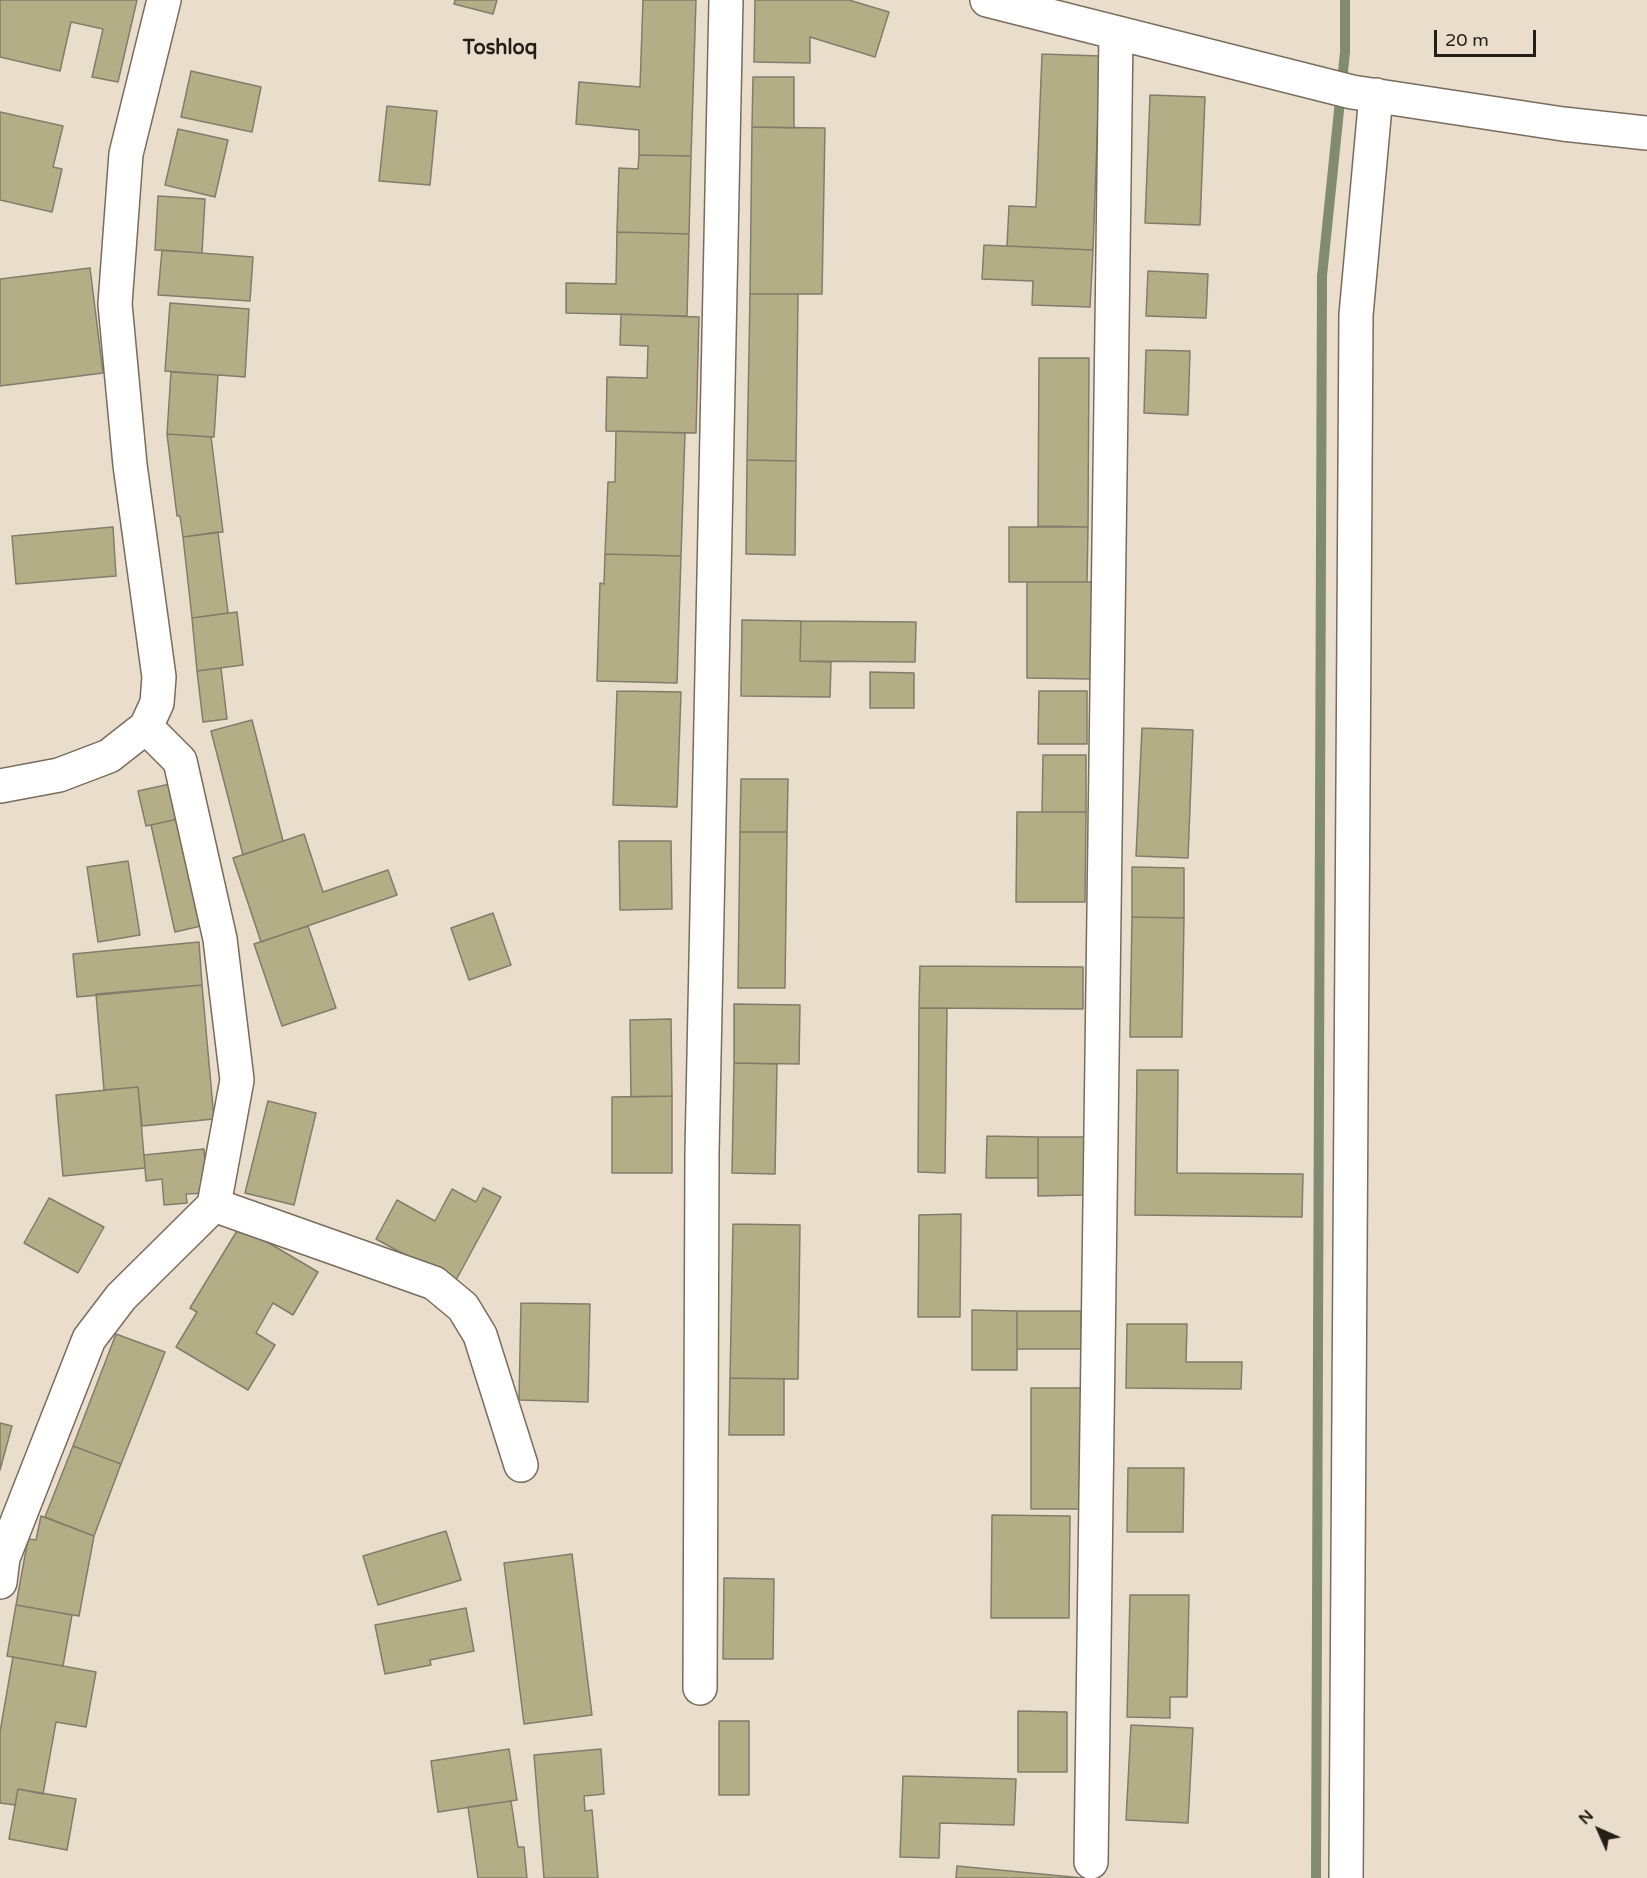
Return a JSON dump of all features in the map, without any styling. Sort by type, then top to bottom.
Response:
[{"type":"street","points":[[0,786],[59,775],[94,764],[122,748],[146,727],[157,703],[159,677],[130,465],[115,304],[126,154],[164,0]]},
{"type":"street","points":[[700,1688],[703,1140],[726,0]]},
{"type":"street","points":[[987,0],[1319,85],[1563,124],[1647,133]]},
{"type":"street","points":[[1091,1862],[1116,33]]},
{"type":"street","points":[[1346,1878],[1356,315],[1364,94]]},
{"type":"street","points":[[0,1582],[3,1558],[89,1339],[121,1297],[214,1205],[237,1080],[220,939],[180,761],[146,727]]},
{"type":"street","points":[[214,1205],[434,1283],[462,1307],[480,1335],[521,1465]]},
{"type":"building","points":[[0,0],[137,0],[118,82],[92,77],[103,29],[71,22],[60,71],[0,57]]},
{"type":"building","points":[[455,0],[497,0],[493,14],[454,4]]},
{"type":"building","points":[[643,0],[696,0],[691,156],[639,155],[639,130],[576,124],[579,82],[640,87]]},
{"type":"building","points":[[755,0],[849,0],[889,12],[875,57],[810,37],[810,63],[754,62]]},
{"type":"building","points":[[1042,54],[1100,56],[1093,250],[1007,246],[1009,206],[1036,207]]},
{"type":"building","points":[[191,71],[261,87],[252,132],[181,117]]},
{"type":"building","points":[[753,77],[794,77],[794,128],[752,127]]},
{"type":"building","points":[[1150,95],[1205,97],[1200,225],[1145,223]]},
{"type":"building","points":[[387,106],[437,111],[430,185],[379,181]]},
{"type":"building","points":[[0,112],[63,126],[53,167],[62,169],[52,212],[0,200]]},
{"type":"building","points":[[752,127],[825,128],[822,294],[750,294]]},
{"type":"building","points":[[178,129],[228,140],[215,197],[165,185]]},
{"type":"building","points":[[639,155],[691,156],[689,234],[617,232],[619,168],[638,169]]},
{"type":"building","points":[[158,196],[205,199],[202,253],[155,250]]},
{"type":"building","points":[[617,232],[689,234],[687,316],[566,313],[566,283],[616,284]]},
{"type":"building","points":[[984,245],[1093,250],[1090,307],[1032,305],[1033,281],[982,279]]},
{"type":"building","points":[[162,250],[253,257],[250,301],[158,295]]},
{"type":"building","points":[[90,268],[103,373],[0,386],[0,279]]},
{"type":"building","points":[[1148,271],[1208,274],[1206,318],[1146,316]]},
{"type":"building","points":[[750,294],[798,294],[796,461],[747,460]]},
{"type":"building","points":[[170,303],[249,309],[245,377],[165,371]]},
{"type":"building","points":[[621,314],[699,317],[696,433],[606,431],[607,377],[647,378],[648,346],[620,345]]},
{"type":"building","points":[[1146,350],[1190,351],[1188,415],[1144,413]]},
{"type":"building","points":[[1039,358],[1089,358],[1088,527],[1038,526]]},
{"type":"building","points":[[171,372],[218,375],[214,437],[167,434]]},
{"type":"building","points":[[616,431],[685,433],[681,556],[605,554],[608,482],[615,482]]},
{"type":"building","points":[[167,434],[211,437],[223,532],[183,537],[180,516],[177,516]]},
{"type":"building","points":[[747,460],[796,461],[795,555],[746,554]]},
{"type":"building","points":[[113,527],[116,576],[16,584],[12,536]]},
{"type":"building","points":[[1009,527],[1088,527],[1087,582],[1009,582]]},
{"type":"building","points":[[218,532],[228,613],[192,618],[183,537]]},
{"type":"building","points":[[605,554],[681,556],[677,683],[597,681],[600,583],[604,584]]},
{"type":"building","points":[[1027,582],[1092,582],[1091,679],[1027,678]]},
{"type":"building","points":[[237,612],[243,665],[197,671],[192,618]]},
{"type":"building","points":[[742,620],[801,621],[800,661],[831,662],[830,697],[741,696]]},
{"type":"building","points":[[801,621],[916,622],[915,662],[800,661]]},
{"type":"building","points":[[221,668],[227,719],[203,722],[197,671]]},
{"type":"building","points":[[870,672],[914,673],[914,708],[870,708]]},
{"type":"building","points":[[617,691],[681,692],[677,807],[613,805]]},
{"type":"building","points":[[1039,691],[1087,691],[1087,744],[1038,744]]},
{"type":"building","points":[[252,720],[283,841],[243,855],[211,731]]},
{"type":"building","points":[[1142,728],[1193,730],[1188,858],[1136,856]]},
{"type":"building","points":[[1043,755],[1086,755],[1086,812],[1042,812]]},
{"type":"building","points":[[741,779],[788,779],[787,832],[740,832]]},
{"type":"building","points":[[170,784],[178,819],[146,826],[138,791]]},
{"type":"building","points":[[1017,812],[1086,812],[1085,902],[1016,902]]},
{"type":"building","points":[[178,819],[201,926],[175,932],[151,825]]},
{"type":"building","points":[[740,832],[787,832],[785,988],[738,988]]},
{"type":"building","points":[[304,834],[323,892],[388,870],[397,895],[261,942],[233,858]]},
{"type":"building","points":[[619,841],[671,841],[672,909],[620,910]]},
{"type":"building","points":[[128,861],[140,935],[98,942],[87,867]]},
{"type":"building","points":[[1132,867],[1184,868],[1184,918],[1132,917]]},
{"type":"building","points":[[493,913],[511,965],[469,980],[451,928]]},
{"type":"building","points":[[1132,917],[1184,918],[1182,1037],[1130,1037]]},
{"type":"building","points":[[308,926],[336,1008],[282,1026],[254,944]]},
{"type":"building","points":[[199,942],[202,985],[77,997],[73,954]]},
{"type":"building","points":[[920,966],[1083,967],[1083,1009],[919,1008]]},
{"type":"building","points":[[202,985],[214,1119],[142,1126],[138,1087],[104,1090],[96,994]]},
{"type":"building","points":[[734,1004],[800,1005],[799,1064],[734,1063]]},
{"type":"building","points":[[919,1008],[947,1008],[945,1173],[918,1172]]},
{"type":"building","points":[[671,1019],[672,1096],[631,1097],[630,1020]]},
{"type":"building","points":[[734,1063],[777,1064],[775,1174],[732,1173]]},
{"type":"building","points":[[1137,1070],[1178,1070],[1177,1173],[1303,1174],[1302,1217],[1135,1215]]},
{"type":"building","points":[[138,1087],[145,1168],[63,1176],[56,1095]]},
{"type":"building","points":[[672,1096],[672,1173],[612,1173],[612,1097]]},
{"type":"building","points":[[268,1101],[316,1113],[294,1205],[245,1193]]},
{"type":"building","points":[[987,1136],[1038,1137],[1038,1178],[986,1178]]},
{"type":"building","points":[[1038,1137],[1084,1137],[1084,1195],[1038,1196]]},
{"type":"building","points":[[204,1149],[207,1193],[186,1194],[187,1203],[164,1205],[162,1179],[146,1181],[144,1155]]},
{"type":"building","points":[[483,1188],[501,1197],[455,1282],[376,1239],[397,1200],[435,1221],[452,1189],[476,1202]]},
{"type":"building","points":[[49,1198],[104,1227],[78,1273],[24,1243]]},
{"type":"building","points":[[961,1214],[960,1317],[918,1317],[919,1215]]},
{"type":"building","points":[[733,1224],[800,1225],[798,1379],[730,1378]]},
{"type":"building","points":[[240,1226],[318,1272],[293,1315],[273,1303],[256,1333],[275,1345],[248,1390],[176,1347],[197,1312],[190,1308]]},
{"type":"building","points":[[521,1303],[590,1304],[588,1402],[519,1400]]},
{"type":"building","points":[[972,1310],[1017,1311],[1017,1370],[972,1370]]},
{"type":"building","points":[[1017,1311],[1081,1311],[1081,1349],[1017,1349]]},
{"type":"building","points":[[1127,1324],[1187,1324],[1186,1362],[1242,1362],[1241,1389],[1126,1388]]},
{"type":"building","points":[[116,1334],[165,1352],[121,1464],[73,1446]]},
{"type":"building","points":[[730,1378],[784,1379],[784,1435],[729,1435]]},
{"type":"building","points":[[1031,1388],[1081,1388],[1080,1509],[1031,1509]]},
{"type":"building","points":[[0,1423],[12,1426],[0,1470]]},
{"type":"building","points":[[73,1446],[121,1464],[94,1536],[45,1517]]},
{"type":"building","points":[[1128,1468],[1184,1468],[1183,1532],[1127,1532]]},
{"type":"building","points":[[992,1515],[1070,1516],[1069,1618],[991,1618]]},
{"type":"building","points":[[41,1516],[94,1536],[79,1616],[16,1605],[28,1539],[36,1540]]},
{"type":"building","points":[[446,1531],[461,1580],[378,1605],[363,1556]]},
{"type":"building","points":[[572,1554],[592,1715],[524,1724],[504,1563]]},
{"type":"building","points":[[724,1578],[774,1579],[773,1659],[723,1659]]},
{"type":"building","points":[[1130,1595],[1189,1595],[1187,1697],[1170,1697],[1170,1718],[1127,1717]]},
{"type":"building","points":[[16,1605],[72,1615],[63,1666],[7,1656]]},
{"type":"building","points":[[466,1608],[474,1651],[430,1660],[431,1665],[385,1674],[375,1625]]},
{"type":"building","points":[[13,1657],[96,1672],[86,1727],[56,1722],[43,1794],[18,1789],[15,1805],[0,1803],[0,1732]]},
{"type":"building","points":[[1018,1711],[1067,1712],[1067,1772],[1018,1772]]},
{"type":"building","points":[[719,1721],[749,1721],[749,1795],[719,1795]]},
{"type":"building","points":[[1131,1725],[1193,1728],[1188,1823],[1126,1820]]},
{"type":"building","points":[[509,1749],[517,1800],[438,1812],[431,1761]]},
{"type":"building","points":[[601,1749],[604,1794],[584,1796],[585,1811],[592,1810],[598,1878],[544,1878],[534,1755]]},
{"type":"building","points":[[903,1776],[1016,1779],[1014,1825],[940,1823],[939,1858],[900,1857]]},
{"type":"building","points":[[18,1789],[76,1799],[67,1850],[9,1839]]},
{"type":"building","points":[[511,1801],[518,1847],[524,1847],[527,1878],[478,1878],[468,1807]]},
{"type":"building","points":[[957,1866],[1083,1878],[956,1878]]},
{"type":"waterway","points":[[1316,1878],[1322,276],[1345,52],[1345,0]]},
{"type":"district","name":"Toshloq","points":[[500,49]]}]
